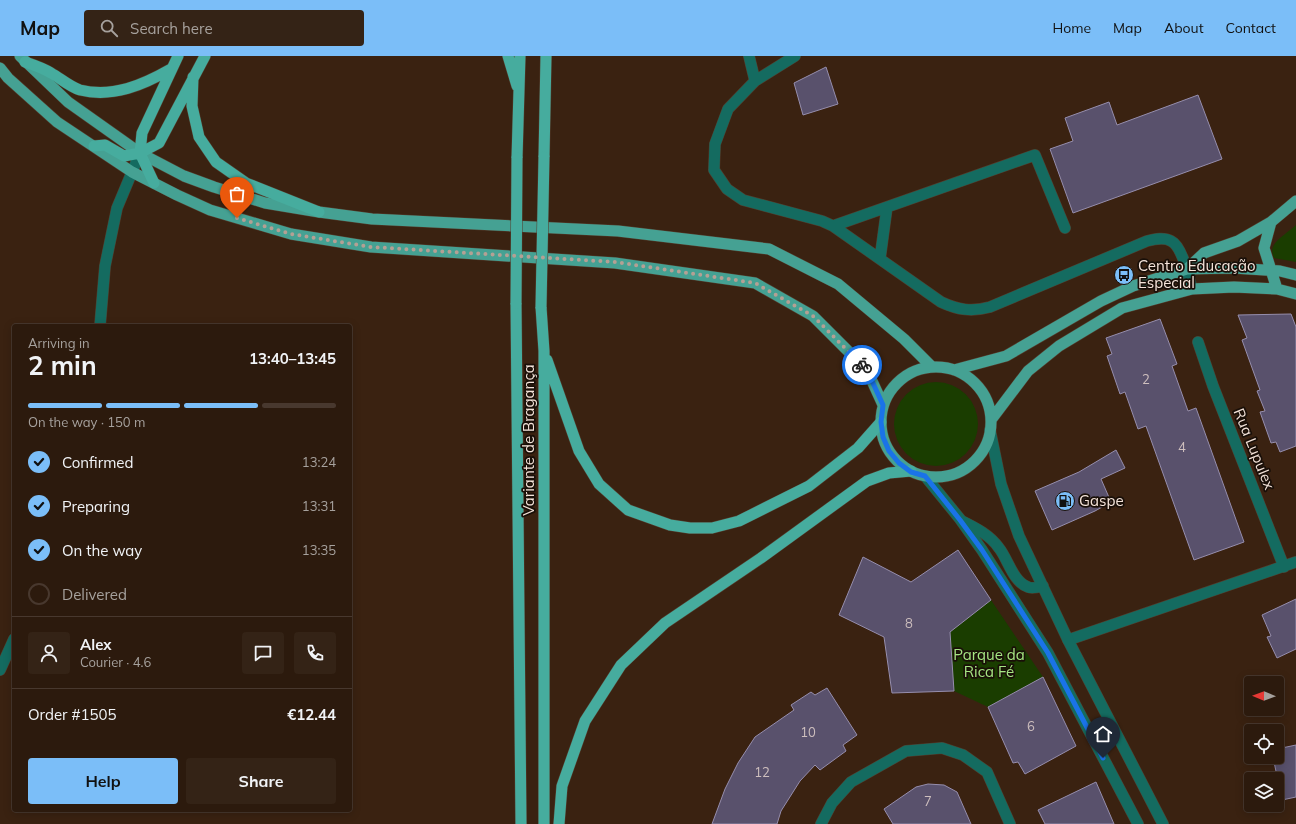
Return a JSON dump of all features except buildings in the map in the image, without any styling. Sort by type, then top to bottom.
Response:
[{"type":"highway","points":[[154,184],[140,152],[142,133],[178,56]]},
{"type":"highway","points":[[94,146],[105,145],[124,156],[140,152],[159,143],[204,56]]},
{"type":"highway","points":[[508,56],[520,96]]},
{"type":"highway","name":"Variante de Bragança","points":[[520,56],[517,158],[516,303],[521,824]]},
{"type":"highway","name":"Variante de Bragança","points":[[544,824],[544,351],[542,307],[546,56]]},
{"type":"highway","points":[[22,59],[50,72],[79,90],[104,92],[128,89],[150,81],[171,69]]},
{"type":"highway","points":[[193,77],[192,106],[199,137],[216,162],[246,183],[318,212]]},
{"type":"highway","points":[[544,351],[579,451],[599,484],[628,510],[670,525],[690,528],[712,528],[746,518],[809,486],[858,448],[881,422]]},
{"type":"highway","points":[[560,824],[562,786],[585,721],[621,665],[665,623],[761,558],[868,481],[888,474],[911,472]]},
{"type":"main road","points":[[22,59],[68,102],[140,152],[184,176],[214,188],[265,203],[372,219],[618,231],[769,249],[838,284],[904,339],[932,367]]},
{"type":"main road","points":[[0,68],[8,78],[57,122],[132,172],[210,210],[291,234],[371,247],[615,262],[755,283],[813,316],[867,370],[883,405]]},
{"type":"main road","points":[[1187,269],[1204,253],[1238,241],[1271,222],[1296,201]]},
{"type":"main road","points":[[1271,222],[1264,248],[1277,290]]},
{"type":"main road","points":[[954,370],[1006,356],[1101,301],[1133,286],[1187,269],[1233,268],[1271,270],[1296,275]]},
{"type":"main road","points":[[990,425],[1028,371],[1059,346],[1122,308],[1192,289],[1234,287],[1277,290],[1296,294]]},
{"type":"main road","points":[[932,367],[944,367],[969,377],[980,389],[988,404],[990,425],[985,447],[974,462],[959,472],[942,477],[925,476],[911,472],[899,463],[889,451],[883,437],[881,422],[883,405],[891,390],[902,378],[916,370],[932,367]]},
{"type":"street","points":[[749,56],[755,81]]},
{"type":"street","points":[[794,56],[755,81],[728,109],[715,144],[714,170],[727,189],[743,200],[822,221],[833,226],[941,302],[952,307],[972,311],[990,307],[1155,239],[1164,239],[1176,244],[1187,269],[1192,289]]},
{"type":"street","points":[[100,324],[105,266],[117,208],[140,152]]},
{"type":"street","points":[[833,226],[1035,155],[1065,228]]},
{"type":"street","points":[[880,259],[887,207]]},
{"type":"street","name":"Rua Lupulex","points":[[1198,342],[1213,386],[1284,567]]},
{"type":"street","points":[[990,425],[1004,491],[1019,536],[1068,640],[1163,824]]},
{"type":"street","points":[[925,476],[982,550],[1048,653],[1138,824]]},
{"type":"street","points":[[960,520],[987,535],[1000,548],[1015,576],[1021,583],[1029,588],[1043,586]]},
{"type":"street","points":[[1068,640],[1296,562]]},
{"type":"street","points":[[0,670],[12,643]]},
{"type":"street","points":[[821,824],[832,803],[850,782],[906,751],[942,748],[963,755],[987,772],[1010,824]]},
{"type":"green space","points":[[1296,225],[1296,262],[1274,258],[1272,253],[1275,244]]},
{"type":"green space","points":[[936,382],[952,385],[966,394],[975,408],[978,424],[975,440],[966,454],[952,463],[936,466],[920,463],[906,454],[897,440],[894,424],[897,408],[906,394],[920,385]]},
{"type":"green space","name":"Parque da Rica Fé","points":[[991,600],[1043,677],[988,707],[954,691],[950,632]]},
{"type":"way so far","points":[[237,218],[291,234],[371,247],[615,262],[755,283],[813,316],[862,365]]},
{"type":"place","name":"Centro Educação Especial","points":[[1124,275]]},
{"type":"place","name":"Gaspe","points":[[1065,501]]},
{"type":"route","points":[[862,365],[867,370],[883,405],[881,422],[883,437],[889,451],[899,463],[911,472],[925,476],[982,550],[1048,653],[1103,758]]}]
